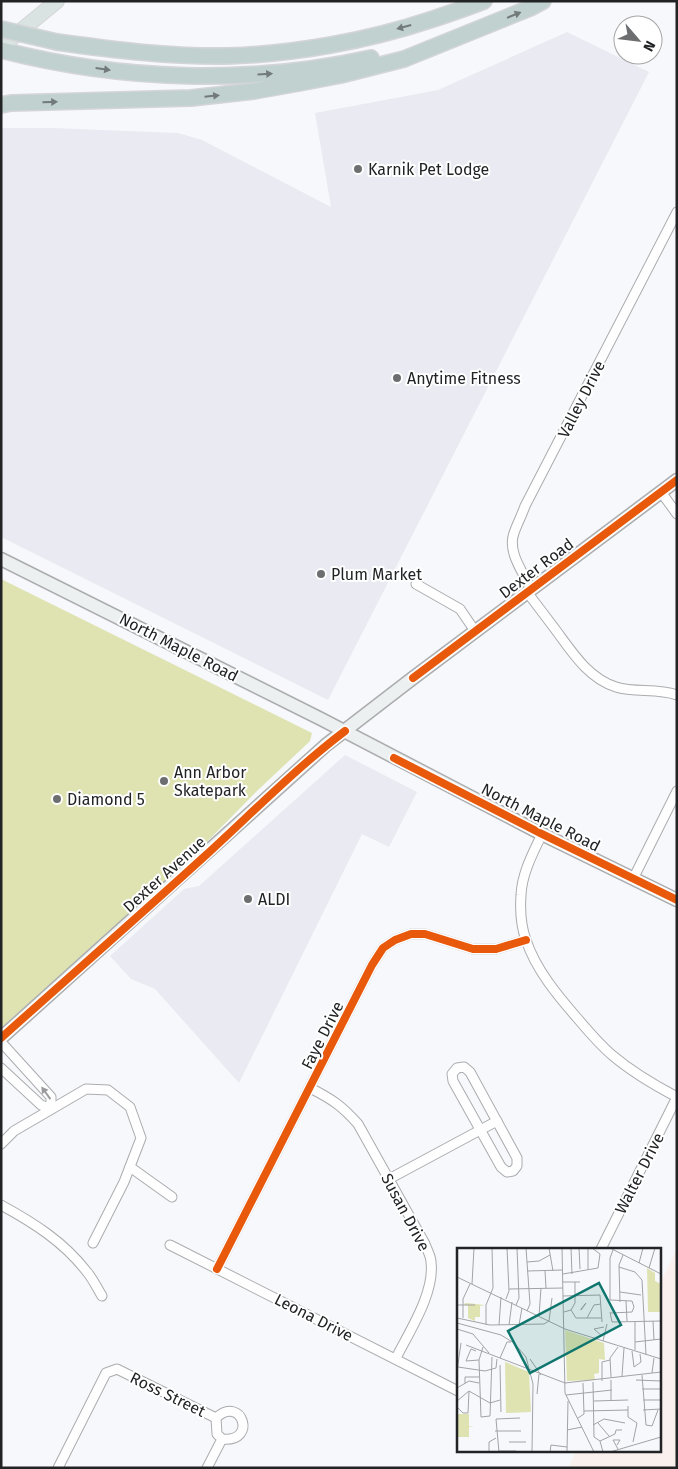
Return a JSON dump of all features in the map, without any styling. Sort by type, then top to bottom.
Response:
[{"type":"highway","points":[[428,21],[462,1]]},
{"type":"highway","points":[[1,29],[57,42],[120,51],[168,55],[228,56],[274,53],[318,47],[377,35],[428,21],[484,1]]},
{"type":"highway","points":[[5,102],[191,98],[254,92],[341,76],[404,59],[543,1]]},
{"type":"highway","points":[[1,49],[37,59],[121,72],[211,76],[258,74],[308,70],[362,60],[483,27]]},
{"type":"main road","points":[[1,49],[57,1]]},
{"type":"main road","name":"Dexter Road","points":[[345,731],[677,480]]},
{"type":"main road","name":"North Maple Road","points":[[1,559],[345,731],[542,834],[677,900]]},
{"type":"main road","name":"Dexter Avenue","points":[[1,1040],[307,762],[345,731]]},
{"type":"street","name":"Valley Drive","points":[[529,591],[515,557],[512,546],[513,534],[525,506],[677,212]]},
{"type":"street","points":[[661,492],[677,514]]},
{"type":"street","points":[[416,584],[460,609],[475,631]]},
{"type":"street","points":[[529,591],[584,668],[602,681],[627,689],[669,692],[677,695]]},
{"type":"street","points":[[633,879],[677,791]]},
{"type":"street","points":[[542,834],[528,865],[521,894],[522,919],[526,940],[536,962],[548,981],[590,1033],[611,1054],[632,1070],[677,1097]]},
{"type":"street","name":"Faye Drive","points":[[217,1269],[372,965],[383,948],[395,940],[411,934],[425,934],[473,949],[496,949],[526,940]]},
{"type":"street","name":"Dexter Avenue","points":[[1,1040],[51,1097],[51,1109]]},
{"type":"street","points":[[464,1067],[470,1072],[517,1158],[518,1166],[513,1171],[507,1172],[501,1167],[480,1130],[453,1081],[452,1074],[457,1068],[464,1067]]},
{"type":"street","points":[[1,1068],[41,1104],[51,1109]]},
{"type":"street","name":"Susan Drive","points":[[310,1088],[332,1099],[346,1110],[358,1124],[425,1244],[431,1260],[432,1274],[428,1291],[396,1358]]},
{"type":"street","points":[[1,1144],[14,1131],[86,1090],[108,1090],[130,1107],[141,1138],[124,1182],[93,1244]]},
{"type":"street","name":"Walter Drive","points":[[602,1248],[677,1097]]},
{"type":"street","points":[[389,1179],[496,1121]]},
{"type":"street","points":[[130,1167],[172,1197]]},
{"type":"street","points":[[1,1205],[40,1227],[63,1246],[87,1272],[102,1296]]},
{"type":"street","name":"Leona Drive","points":[[170,1245],[457,1389]]},
{"type":"street","name":"Ross Street","points":[[58,1468],[106,1373],[117,1369],[216,1418],[223,1411],[233,1411],[241,1416],[244,1426],[240,1435],[232,1440],[222,1438]]},
{"type":"street","points":[[207,1468],[222,1438],[218,1434],[216,1418]]},
{"type":"shaded area","points":[[567,32],[613,54],[613,65],[635,65],[649,72],[328,700],[1,537],[1,128],[178,133],[202,140],[331,207],[315,113],[438,90]]},
{"type":"shaded area","points":[[345,755],[417,792],[389,847],[362,834],[239,1083],[155,989],[131,979],[110,956],[184,889],[199,886]]},
{"type":"shaded area","points":[[676,1251],[677,1468],[568,1468],[576,1452],[660,1452],[660,1283]]},
{"type":"green space","points":[[1,579],[312,733],[310,741],[258,790],[193,856],[1,1028]]},
{"type":"cycle path","points":[[413,678],[677,480]]},
{"type":"cycle path","points":[[1,1038],[291,776],[345,731]]},
{"type":"cycle path","points":[[394,758],[542,834],[677,900]]},
{"type":"cycle path","points":[[217,1269],[372,965],[383,948],[395,940],[411,934],[425,934],[473,949],[496,949],[526,940]]},
{"type":"place","name":"Karnik Pet Lodge","points":[[358,169]]},
{"type":"place","name":"Anytime Fitness","points":[[397,378]]},
{"type":"place","name":"Plum Market","points":[[321,574]]},
{"type":"place","name":"Ann Arbor Skatepark","points":[[164,781]]},
{"type":"place","name":"Diamond 5","points":[[57,799]]},
{"type":"place","name":"ALDI","points":[[248,899]]}]
